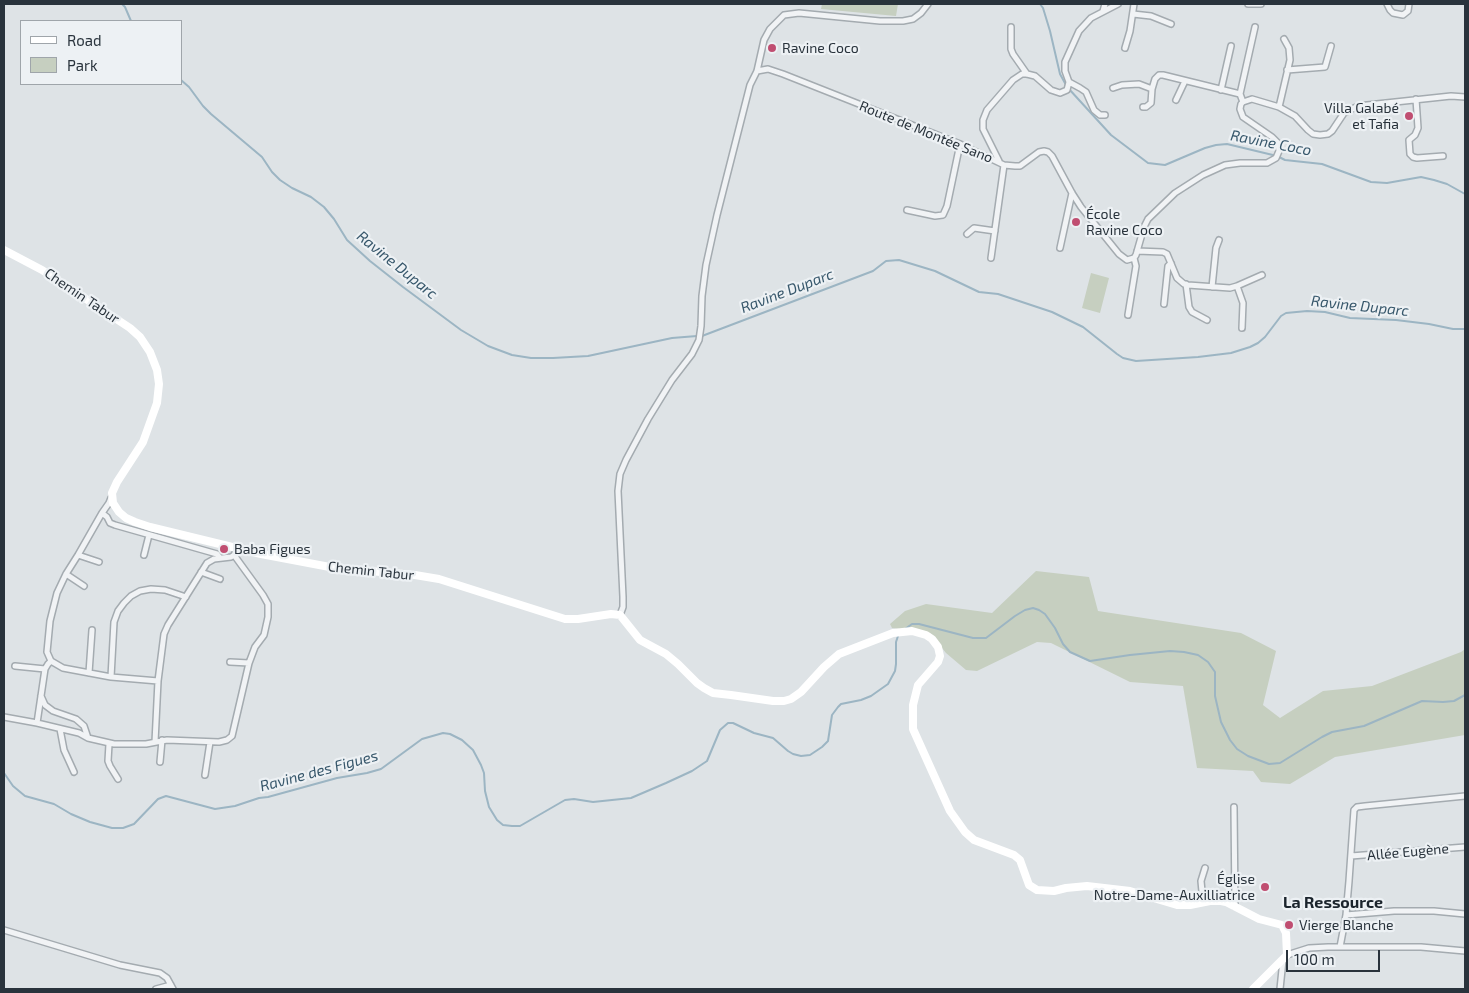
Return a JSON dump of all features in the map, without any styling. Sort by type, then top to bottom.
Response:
[{"type":"street","points":[[928,4],[921,13],[903,21],[880,21],[799,13],[784,14],[770,29],[764,40],[757,71],[750,85],[706,265],[699,340],[692,354],[672,380],[648,419],[620,474],[618,491],[623,597],[623,607],[620,615],[640,640],[666,654],[704,688],[713,692],[774,701],[791,699],[801,692],[824,666],[840,654],[893,633],[912,631],[926,634],[932,639],[940,652],[938,662],[918,685],[913,705],[913,729],[950,811],[965,832],[974,840],[1014,855],[1020,860],[1030,884],[1037,890],[1054,891],[1087,886],[1130,892],[1177,905],[1221,901],[1284,927],[1286,933],[1285,958],[1280,989]]},
{"type":"street","points":[[1103,11],[1105,4]]},
{"type":"street","points":[[992,258],[1002,164],[984,134],[983,120],[987,110],[1014,80],[1022,74],[1035,76],[1051,90],[1063,92],[1067,90],[1069,82],[1064,68],[1066,58],[1083,26],[1103,11],[1118,4]]},
{"type":"street","points":[[1125,48],[1134,4]]},
{"type":"street","points":[[1248,4],[1261,4]]},
{"type":"street","points":[[1387,4],[1393,13],[1403,15],[1408,11],[1409,4]]},
{"type":"street","points":[[1133,14],[1151,16],[1171,24]]},
{"type":"street","points":[[1011,27],[1011,49],[1027,74]]},
{"type":"street","points":[[1243,102],[1240,94],[1255,27]]},
{"type":"street","points":[[1280,107],[1290,54],[1284,39]]},
{"type":"street","points":[[1221,90],[1231,46]]},
{"type":"street","points":[[1288,70],[1325,67],[1331,46]]},
{"type":"street","name":"Route de Montée Sano","points":[[757,71],[768,69],[778,72],[960,144],[1002,164],[1020,166],[1039,152],[1048,152],[1072,193],[1091,220],[1119,254],[1127,260],[1134,258]]},
{"type":"street","points":[[1143,107],[1151,103],[1152,89],[1155,79],[1159,75],[1240,94]]},
{"type":"street","points":[[1176,100],[1185,81]]},
{"type":"street","points":[[1069,82],[1086,92],[1094,110],[1105,115]]},
{"type":"street","points":[[1113,88],[1122,85],[1139,84],[1152,89]]},
{"type":"street","points":[[1128,316],[1136,266],[1134,258],[1140,237],[1148,219],[1153,213],[1175,193],[1216,169],[1225,165],[1240,163],[1267,163],[1276,158],[1279,147],[1278,143],[1272,136],[1243,117],[1240,109],[1243,102],[1252,99],[1280,107],[1295,116],[1313,134],[1320,135],[1328,134],[1332,131],[1344,113],[1367,104],[1451,96],[1465,97]]},
{"type":"street","points":[[1416,99],[1418,128],[1415,135],[1409,140],[1410,154],[1417,158],[1443,156]]},
{"type":"street","points":[[908,210],[936,216],[944,215],[960,144]]},
{"type":"street","points":[[1060,248],[1072,193]]},
{"type":"street","points":[[967,234],[974,228],[995,231]]},
{"type":"street","points":[[1212,287],[1216,248],[1219,240]]},
{"type":"street","name":"Chemin Tabur","points":[[4,250],[42,270],[130,328],[140,337],[150,352],[157,370],[159,384],[157,403],[143,442],[112,493]]},
{"type":"street","points":[[1137,251],[1163,252],[1167,254],[1177,278],[1186,284],[1230,288],[1262,275]]},
{"type":"street","points":[[1164,304],[1168,266],[1171,263]]},
{"type":"street","points":[[1186,284],[1188,307],[1192,312],[1207,320]]},
{"type":"street","points":[[1237,286],[1243,303],[1242,328]]},
{"type":"street","points":[[107,516],[116,508],[112,493]]},
{"type":"street","points":[[112,493],[110,503],[102,513],[66,574],[57,593],[50,621],[47,652],[51,661],[62,668],[111,677],[158,681]]},
{"type":"street","name":"Chemin Tabur","points":[[116,508],[119,512],[136,522],[235,551],[335,568],[439,579],[565,618],[578,619],[611,614],[620,615]]},
{"type":"street","points":[[102,513],[107,516],[110,523],[115,525],[216,554],[220,558]]},
{"type":"street","points":[[144,555],[149,535]]},
{"type":"street","points":[[4,717],[79,733],[88,738],[109,744],[146,744],[155,742],[162,740],[223,742],[232,736],[249,663],[255,647],[264,635],[268,616],[268,604],[235,551],[231,557],[220,558],[207,563],[164,634],[158,681],[155,742]]},
{"type":"street","points":[[78,555],[99,562]]},
{"type":"street","points":[[201,572],[220,579]]},
{"type":"street","points":[[66,574],[84,586]]},
{"type":"street","points":[[111,677],[114,622],[118,611],[124,603],[140,591],[151,589],[165,590],[186,597]]},
{"type":"street","points":[[89,673],[92,630]]},
{"type":"street","points":[[37,723],[45,669],[51,661]]},
{"type":"street","points":[[230,662],[249,663]]},
{"type":"street","points":[[15,666],[45,669]]},
{"type":"street","points":[[41,696],[45,705],[53,711],[76,719],[84,726],[88,738]]},
{"type":"street","points":[[60,729],[64,750],[74,772]]},
{"type":"street","points":[[160,762],[162,740]]},
{"type":"street","points":[[204,775],[210,742]]},
{"type":"street","points":[[109,744],[108,761],[118,779]]},
{"type":"street","points":[[1340,947],[1346,915],[1354,810],[1357,807],[1465,796]]},
{"type":"street","points":[[1234,807],[1235,906]]},
{"type":"street","name":"Allée Eugène","points":[[1351,856],[1465,847]]},
{"type":"street","points":[[1203,902],[1201,881],[1206,868]]},
{"type":"street","points":[[1346,915],[1394,911],[1434,911],[1465,914]]},
{"type":"street","points":[[4,930],[120,965],[160,973],[167,978],[172,987],[156,989]]},
{"type":"street","points":[[1253,989],[1285,958],[1309,948],[1421,947],[1465,951]]},
{"type":"green space","points":[[822,4],[898,4],[896,16],[821,9]]},
{"type":"green space","points":[[1091,273],[1109,278],[1100,313],[1082,308]]},
{"type":"green space","points":[[1036,571],[1089,577],[1098,611],[1241,633],[1276,651],[1263,705],[1280,718],[1323,691],[1372,686],[1465,649],[1465,735],[1335,757],[1290,784],[1261,782],[1253,771],[1197,768],[1183,686],[1130,682],[1051,643],[1037,642],[977,671],[966,670],[946,653],[930,633],[892,628],[890,624],[905,611],[926,604],[992,613]]},
{"type":"waterway","name":"Ravine Duparc","points":[[122,4],[131,20]]},
{"type":"waterway","name":"Ravine Coco","points":[[1040,4],[1050,31],[1060,74],[1066,85]]},
{"type":"waterway","name":"Ravine Duparc","points":[[182,81],[211,114],[262,157],[280,180],[311,197],[324,207],[347,240],[370,261],[461,330],[488,346],[512,355],[531,358],[553,358],[588,356],[672,338],[697,336]]},
{"type":"waterway","name":"Ravine Coco","points":[[1069,89],[1111,135],[1148,163],[1165,165],[1205,148],[1227,144],[1277,156],[1285,160],[1322,164],[1371,182],[1387,183],[1421,177],[1447,184],[1465,194]]},
{"type":"waterway","name":"Ravine Duparc","points":[[702,336],[873,271],[886,261],[899,260],[935,271],[979,292],[998,294],[1052,312],[1083,327],[1123,358],[1136,361],[1231,353],[1250,347],[1265,337],[1281,316],[1286,313],[1325,312],[1350,318],[1396,320],[1453,329],[1465,329]]},
{"type":"waterway","name":"Ravine des Figues","points":[[905,629],[912,624],[919,624],[973,638],[986,638],[1015,616],[1033,608],[1045,614],[1070,652],[1090,661],[1170,651],[1198,655],[1208,662],[1215,672],[1215,696],[1221,722],[1230,740],[1237,749],[1248,756],[1269,764],[1280,763],[1332,732],[1364,726],[1422,701],[1454,701],[1465,695]]},
{"type":"waterway","name":"Ravine des Figues","points":[[4,773],[13,786],[25,796],[54,804],[90,822],[112,828],[123,828],[134,824],[158,799],[166,796],[215,809],[235,806],[337,778],[381,769],[422,739],[443,733],[462,740],[473,750],[484,773],[485,791],[489,807],[497,820],[503,825],[520,826],[565,800],[574,799],[593,802],[631,798],[692,771],[707,761],[720,730],[728,723],[733,723],[754,733],[773,738],[793,754],[801,756],[810,755],[828,741],[832,715],[841,704],[871,696],[888,684],[895,671],[898,636]]},
{"type":"place","name":"Ravine Coco","points":[[772,48]]},
{"type":"place","name":"Villa Galabé et Tafia","points":[[1409,116]]},
{"type":"place","name":"École Ravine Coco","points":[[1076,222]]},
{"type":"place","name":"Baba Figues","points":[[224,549]]},
{"type":"place","name":"Église Notre-Dame-Auxilliatrice","points":[[1265,887]]},
{"type":"place","name":"Vierge Blanche","points":[[1289,925]]},
{"type":"district","name":"La Ressource","points":[[1333,903]]}]
